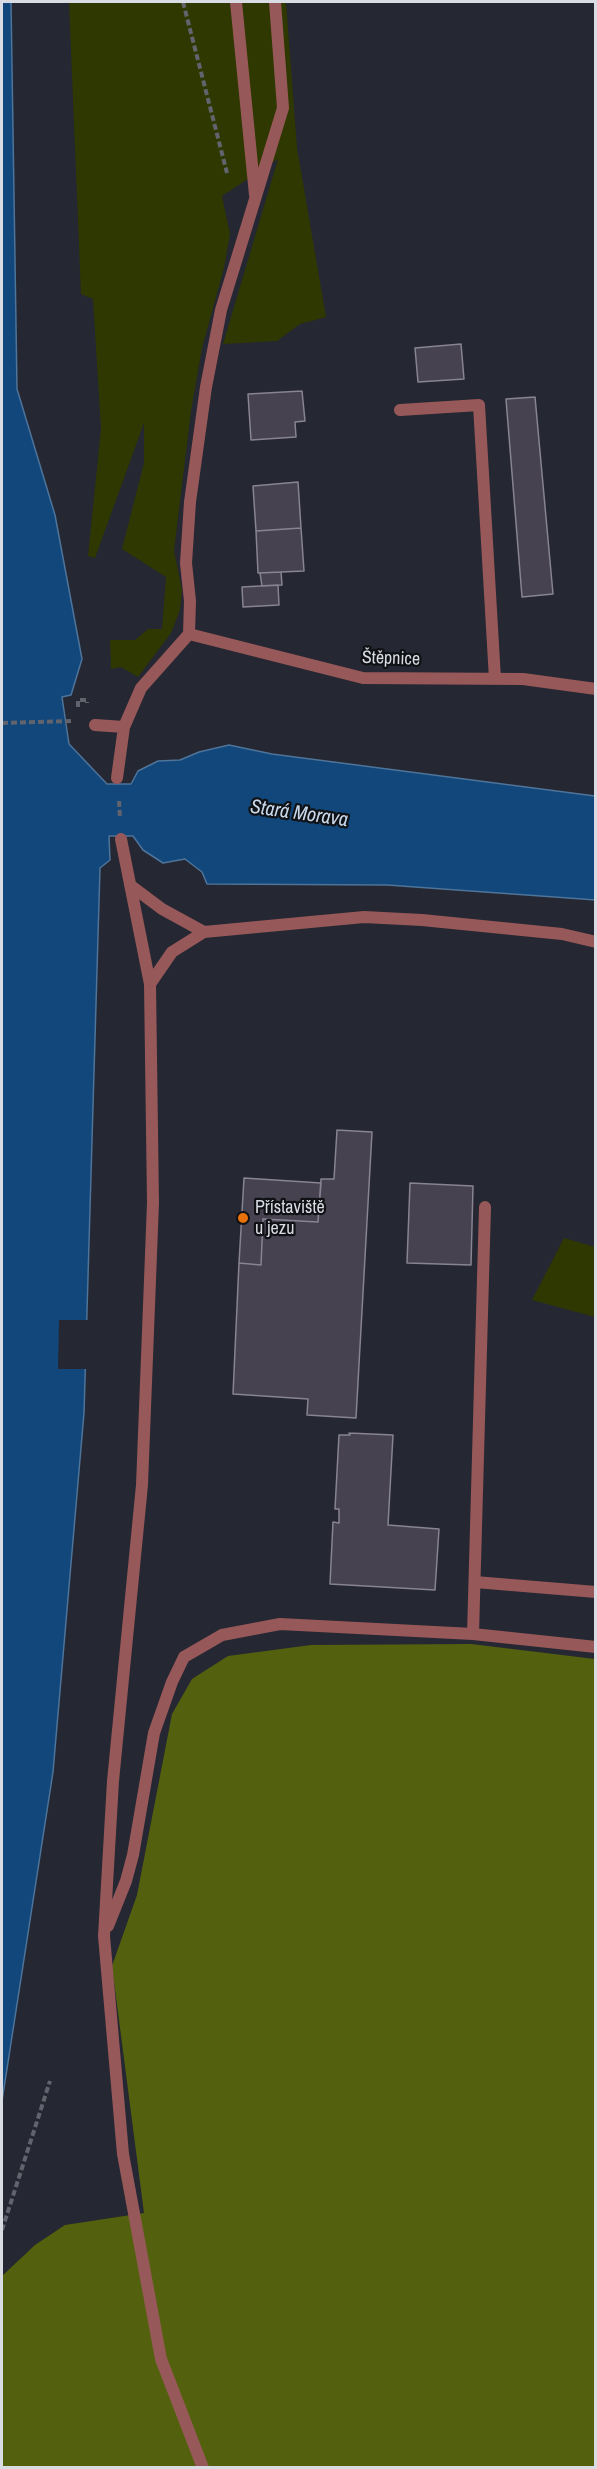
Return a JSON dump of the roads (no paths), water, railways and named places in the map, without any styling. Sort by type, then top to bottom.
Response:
[{"type":"lane","points":[[236,2],[256,199]]},
{"type":"lane","points":[[117,778],[124,727],[141,688],[189,634],[190,601],[186,562],[189,512],[205,399],[221,310],[283,108],[276,2]]},
{"type":"lane","points":[[400,410],[479,405],[495,679]]},
{"type":"lane","name":"Štěpnice","points":[[189,634],[363,678],[523,679],[596,689]]},
{"type":"lane","points":[[95,725],[124,727]]},
{"type":"lane","points":[[122,840],[150,984],[153,1203],[142,1485],[113,1781],[104,1936],[123,2154],[161,2360],[203,2468]]},
{"type":"lane","points":[[130,885],[171,915],[204,932]]},
{"type":"lane","points":[[150,984],[172,952],[204,932],[363,917],[422,920],[562,934],[596,942]]},
{"type":"lane","points":[[473,1634],[485,1207]]},
{"type":"lane","points":[[475,1582],[596,1592]]},
{"type":"lane","points":[[104,1936],[126,1881],[133,1855],[154,1733],[172,1682],[184,1657],[222,1635],[280,1624],[473,1634],[596,1647]]},
{"type":"water","name":"Stará Morava","points":[[2,2],[11,2],[17,389],[55,515],[82,659],[71,695],[62,697],[69,744],[107,784],[131,784],[138,771],[158,761],[180,760],[199,752],[229,745],[272,754],[595,796],[596,900],[387,885],[207,884],[202,872],[185,859],[163,863],[143,850],[133,836],[109,836],[110,860],[100,868],[84,1413],[53,1772],[2,2101]]},
{"type":"place","name":"Přístaviště u jezu","points":[[243,1218]]}]
